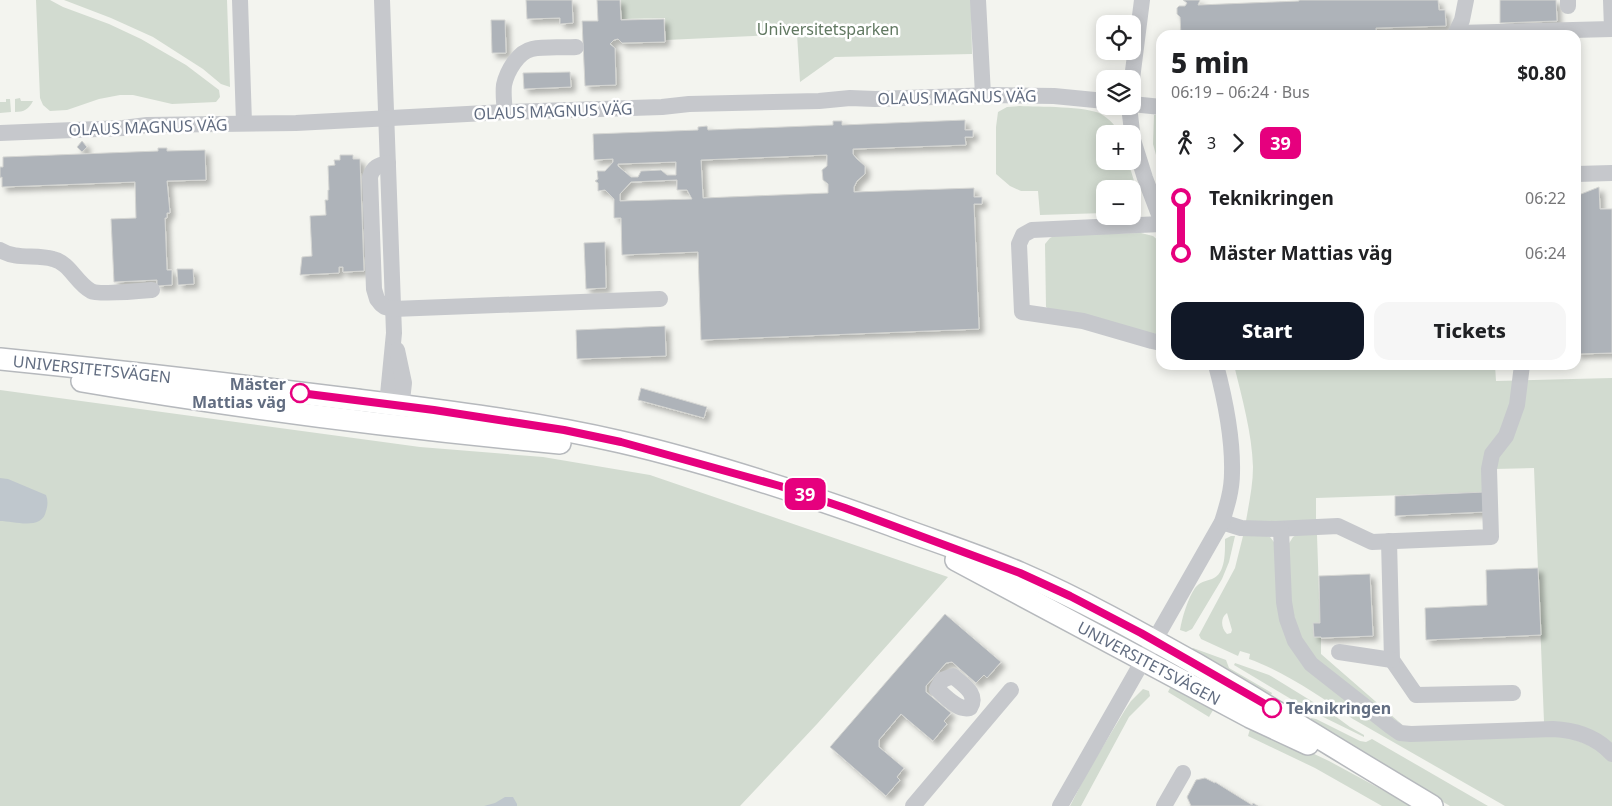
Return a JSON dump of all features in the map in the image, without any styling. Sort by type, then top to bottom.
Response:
[{"type":"main road","name":"UNIVERSITETSVÄGEN","points":[[0,359],[164,376],[393,415]]},
{"type":"main road","name":"UNIVERSITETSVÄGEN","points":[[0,366],[162,394],[564,430],[621,442],[780,486],[976,556],[1020,573],[1070,596],[1263,703],[1432,806]]},
{"type":"main road","name":"UNIVERSITETSVÄGEN","points":[[892,526],[1250,717],[1410,793]]},
{"type":"street","points":[[240,0],[244,124]]},
{"type":"street","points":[[382,0],[394,333],[404,383],[393,415]]},
{"type":"street","points":[[978,0],[983,96]]},
{"type":"street","points":[[1133,70],[1142,0]]},
{"type":"street","points":[[1457,30],[1466,0]]},
{"type":"street","points":[[1581,30],[1612,29],[1611,0]]},
{"type":"street","points":[[504,112],[506,76],[520,56],[531,49],[576,47]]},
{"type":"street","name":"OLAUS MAGNUS VÄG","points":[[0,133],[123,128],[147,125],[296,123],[504,112],[662,107],[689,104],[819,101],[850,98],[1054,96],[1096,101]]},
{"type":"street","points":[[1141,105],[1156,106]]},
{"type":"street","points":[[1130,115],[1134,140],[1156,208]]},
{"type":"street","points":[[1581,174],[1612,173]]},
{"type":"street","points":[[1156,222],[1032,230],[1023,235],[1019,244],[1022,312],[1083,321],[1156,342]]},
{"type":"street","points":[[0,250],[20,257],[54,259],[66,266],[92,292],[152,290]]},
{"type":"street","points":[[393,309],[660,299]]},
{"type":"street","points":[[1060,806],[1222,522],[1230,497],[1232,449],[1217,370]]},
{"type":"street","points":[[1222,522],[1241,528],[1281,529],[1338,526],[1372,542],[1491,537],[1489,469],[1492,454],[1506,436],[1517,405],[1521,370]]},
{"type":"street","points":[[1281,529],[1284,602],[1287,619],[1295,641],[1311,664],[1390,726],[1400,732],[1411,734],[1552,728],[1568,730],[1580,733],[1606,746],[1612,754]]},
{"type":"street","points":[[1389,541],[1392,660],[1416,695],[1514,693]]},
{"type":"street","points":[[1339,652],[1392,660]]},
{"type":"street","points":[[912,806],[1011,690]]},
{"type":"street","points":[[972,707],[986,720]]},
{"type":"street","points":[[1168,805],[1183,773]]},
{"type":"green space","points":[[36,0],[50,0],[141,39],[186,65],[219,90],[220,97],[216,102],[172,104],[133,95],[120,95],[99,99],[67,110],[50,111],[43,105],[40,98]]},
{"type":"green space","points":[[64,0],[227,0],[230,87],[221,84],[203,69],[153,37]]},
{"type":"green space","name":"Universitetsparken","points":[[621,0],[971,0],[972,54],[835,57],[800,82],[797,34],[666,40],[665,18],[622,19]]},
{"type":"green space","points":[[20,98],[21,101],[33,101],[26,110],[15,112],[15,99]]},
{"type":"green space","points":[[6,99],[10,99],[11,112],[0,113],[0,102],[6,102]]},
{"type":"green space","points":[[1007,107],[1062,107],[1094,111],[1096,115],[1102,115],[1113,125],[1096,125],[1096,170],[1131,170],[1134,180],[1096,180],[1096,213],[1040,215],[1038,191],[1021,191],[1010,186],[996,174],[996,127],[998,112]]},
{"type":"green space","points":[[1154,115],[1156,115],[1156,155],[1153,144]]},
{"type":"green space","points":[[1141,233],[1156,239],[1156,336],[1052,311],[1046,307],[1045,244],[1056,235]]},
{"type":"green space","points":[[1235,370],[1495,370],[1496,381],[1612,378],[1612,747],[1544,722],[1534,468],[1494,469],[1495,492],[1316,498],[1316,522],[1246,521],[1253,467],[1251,441]]},
{"type":"green space","points":[[0,390],[420,447],[543,457],[650,475],[948,577],[817,724],[740,806],[0,806]]},
{"type":"green space","points":[[1298,534],[1317,535],[1320,623],[1313,623],[1314,636],[1321,637],[1321,654],[1406,728],[1318,664],[1300,639],[1288,593],[1288,545],[1293,537]]},
{"type":"green space","points":[[1263,535],[1270,537],[1274,542],[1287,633],[1385,730],[1561,735],[1595,747],[1612,762],[1612,806],[1505,806],[1353,719],[1289,678],[1249,659],[1250,654],[1240,651],[1238,656],[1201,639],[1199,635],[1235,568],[1243,536]],"holes":[[[1227,613],[1232,630],[1231,633],[1227,634],[1223,626],[1222,620]]]},
{"type":"green space","points":[[1235,536],[1229,562],[1222,579],[1192,629],[1186,632],[1180,630],[1186,608],[1195,588],[1201,583],[1217,576],[1220,572],[1224,562],[1225,539]]},
{"type":"green space","points":[[1193,648],[1226,660],[1229,668],[1272,693],[1271,695],[1190,652]]},
{"type":"green space","points":[[1235,663],[1269,675],[1331,713],[1364,735],[1364,737],[1311,711],[1234,665]]},
{"type":"green space","points":[[1172,684],[1213,710],[1209,717],[1168,692]]},
{"type":"green space","points":[[1143,689],[1149,691],[1150,696],[1129,717],[1081,806],[1070,806],[1088,771],[1125,710]]},
{"type":"green space","points":[[1311,718],[1360,741],[1366,742],[1372,739],[1488,806],[1450,806],[1334,738]]},
{"type":"green space","points":[[1250,729],[1293,744],[1329,761],[1412,806],[1382,806],[1315,768],[1248,736]]},
{"type":"shaded area","points":[[0,478],[8,479],[46,495],[46,511],[39,521],[27,524],[0,521]]},
{"type":"shaded area","points":[[505,797],[513,797],[517,806],[484,806],[495,803]]},
{"type":"building","points":[[526,0],[572,0],[573,23],[560,24],[560,18],[527,19]]},
{"type":"building","points":[[597,0],[620,0],[621,20],[664,19],[665,42],[622,43],[618,39],[610,44],[615,48],[616,85],[585,86],[582,21],[598,21]]},
{"type":"building","points":[[1183,0],[1200,0],[1198,5],[1299,0],[1438,0],[1439,10],[1445,10],[1446,26],[1376,28],[1376,30],[1181,30],[1177,8],[1185,6],[1187,3]]},
{"type":"building","points":[[1500,0],[1556,0],[1557,21],[1500,23]]},
{"type":"building","points":[[491,20],[505,20],[506,53],[492,53]]},
{"type":"building","points":[[570,72],[571,87],[524,89],[523,73]]},
{"type":"building","points":[[965,120],[965,130],[973,130],[973,137],[965,137],[966,145],[853,149],[853,154],[865,166],[865,174],[857,181],[854,192],[974,188],[974,197],[982,197],[982,204],[974,204],[979,329],[701,340],[698,252],[622,255],[621,218],[614,218],[614,199],[605,190],[598,191],[598,183],[595,181],[598,179],[597,171],[605,171],[613,162],[613,159],[594,160],[593,134],[698,130],[698,127],[707,126],[708,130],[833,125],[833,121],[842,121],[842,125]],"holes":[[[827,155],[827,166],[822,170],[823,180],[828,184],[828,193],[703,198],[701,160]],[[676,162],[676,175],[667,175],[661,170],[641,171],[638,177],[631,177],[618,166],[618,164]],[[677,180],[677,190],[687,190],[692,199],[620,201],[620,194],[631,182]]]},
{"type":"building","points":[[82,141],[87,147],[82,152],[77,147]]},
{"type":"building","points":[[158,148],[167,148],[167,151],[205,150],[206,180],[167,181],[170,213],[167,213],[167,218],[165,218],[167,270],[172,270],[172,285],[157,286],[157,280],[114,282],[111,219],[136,218],[135,182],[2,187],[2,177],[0,178],[0,167],[3,167],[3,157],[158,151]]},
{"type":"building","points":[[340,155],[353,155],[353,159],[360,159],[364,271],[343,272],[343,267],[339,267],[339,273],[300,275],[302,257],[312,256],[310,216],[326,215],[325,200],[328,200],[329,190],[328,166],[335,165],[334,160],[340,160]]},
{"type":"building","points":[[1599,187],[1600,209],[1612,209],[1612,353],[1581,354],[1581,194]]},
{"type":"building","points":[[605,242],[606,288],[586,289],[584,243]]},
{"type":"building","points":[[177,269],[193,269],[194,284],[178,285]]},
{"type":"building","points":[[665,326],[666,356],[577,359],[576,330]]},
{"type":"building","points":[[641,388],[707,407],[704,418],[638,400]]},
{"type":"building","points":[[1485,492],[1485,512],[1395,516],[1395,496]]},
{"type":"building","points":[[1538,568],[1541,635],[1426,640],[1425,608],[1487,605],[1486,570]]},
{"type":"building","points":[[1370,574],[1373,636],[1314,637],[1313,623],[1320,623],[1319,576]]},
{"type":"building","points":[[945,614],[1001,662],[987,678],[984,675],[976,683],[952,662],[946,663],[926,686],[926,692],[951,713],[944,721],[947,724],[933,741],[901,714],[879,740],[879,747],[904,768],[897,777],[900,780],[886,796],[830,747]]},
{"type":"building","points":[[1205,778],[1215,782],[1252,805],[1253,803],[1258,806],[1191,806],[1187,797],[1196,780]]},
{"type":"bus line","name":"39","points":[[300,393],[434,410],[564,430],[621,442],[780,486],[1020,573],[1070,596],[1141,633],[1272,708]]},
{"type":"place","name":"Mäster Mattias väg","points":[[300,393]]},
{"type":"place","name":"Teknikringen","points":[[1272,708]]}]
